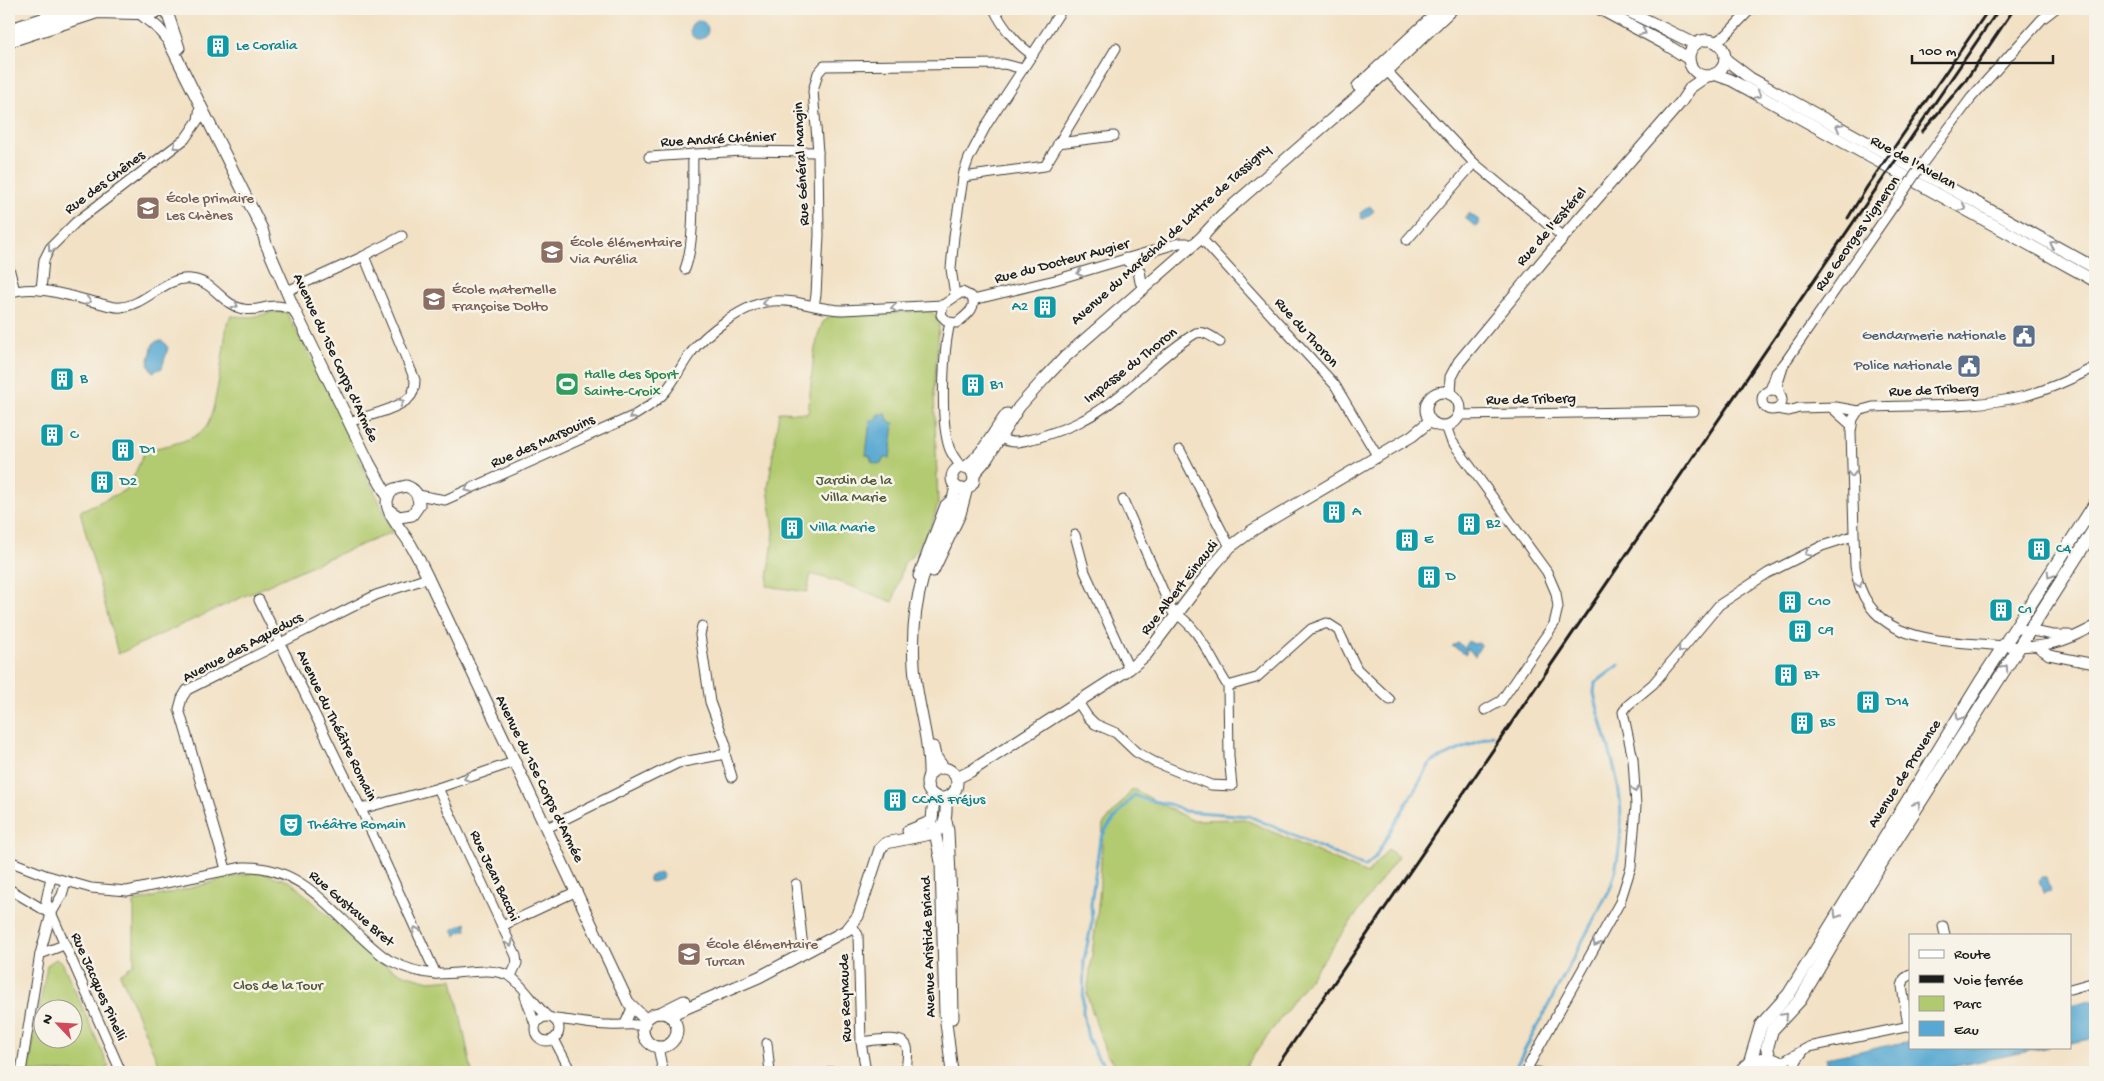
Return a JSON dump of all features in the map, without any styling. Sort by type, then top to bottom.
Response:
[{"type":"main road","points":[[9,30],[75,9]]},
{"type":"main road","points":[[9,40],[97,12],[154,12],[161,9]]},
{"type":"main road","name":"Avenue du 15e Corps d'Armée","points":[[166,9],[178,46],[262,229],[271,242],[290,290],[380,472],[398,487]]},
{"type":"main road","name":"Avenue du Maréchal de Lattre de Tassigny","points":[[967,470],[978,459],[993,432],[1034,382],[1441,9]]},
{"type":"main road","name":"Avenue du Maréchal de Lattre de Tassigny","points":[[967,470],[986,460],[1019,407],[1065,358],[1201,238],[1222,215],[1388,71],[1452,9]]},
{"type":"main road","points":[[1600,9],[1668,45],[1691,64],[1702,75],[1711,75],[1722,68],[1725,59],[1722,49],[1715,42],[1705,40],[1695,44],[1691,49],[1691,64],[1691,87]]},
{"type":"main road","points":[[1624,9],[1695,44]]},
{"type":"main road","name":"Avenue du 15e Corps d'Armée","points":[[135,12],[158,28],[168,40],[222,151],[230,161]]},
{"type":"main road","name":"Rue de l'Avelan","points":[[1725,59],[1750,78],[2095,268]]},
{"type":"main road","name":"Rue de l'Avelan","points":[[1711,75],[1748,89],[2095,281]]},
{"type":"main road","name":"Rue de l'Estérel","points":[[1450,394],[1451,377],[1459,362],[1563,237],[1681,102],[1691,87],[1711,75]]},
{"type":"main road","points":[[1126,259],[1138,271],[1141,282]]},
{"type":"main road","name":"Avenue du 15e Corps d'Armée","points":[[290,290],[295,311],[369,463],[388,496]]},
{"type":"main road","points":[[1440,392],[1450,394],[1459,402],[1460,414],[1455,422],[1446,426],[1440,426],[1430,421],[1426,409],[1430,398],[1440,392]]},
{"type":"main road","name":"Rue Albert Einaudi","points":[[957,778],[971,771],[1130,669],[1146,655],[1230,547],[1253,530],[1412,436],[1430,421]]},
{"type":"main road","points":[[967,470],[954,470],[951,477],[959,491],[960,514],[927,584],[918,639],[918,665],[935,756],[943,767],[951,770],[957,778],[956,790],[946,798],[934,796],[927,784],[929,758],[917,696],[914,632],[918,596],[923,576],[959,491],[973,482],[967,470]]},
{"type":"main road","points":[[398,487],[411,488],[418,495],[419,505],[417,510],[409,517],[399,517],[390,511],[387,502],[388,496],[394,489],[398,487]]},
{"type":"main road","name":"Avenue de Provence","points":[[1750,1062],[1761,1025],[1790,994],[2004,646],[2095,504]]},
{"type":"main road","name":"Avenue du 15e Corps d'Armée","points":[[390,511],[428,578],[632,1008],[645,1023]]},
{"type":"main road","name":"Avenue du 15e Corps d'Armée","points":[[409,517],[411,545]]},
{"type":"main road","name":"Avenue de Provence","points":[[1775,1061],[1767,1048],[1772,1030],[1800,1000],[1868,884],[2095,528]]},
{"type":"main road","points":[[929,775],[943,767]]},
{"type":"main road","name":"Avenue Aristide Briand","points":[[934,796],[932,820],[940,862],[945,1014],[952,1072]]},
{"type":"main road","name":"Avenue Aristide Briand","points":[[946,798],[951,899],[953,1018],[960,1072]]},
{"type":"main road","points":[[660,1013],[672,1018],[677,1027],[674,1040],[669,1045],[658,1047],[646,1040],[645,1023],[652,1015],[758,972],[842,928],[851,919],[878,843],[887,838],[917,829],[932,820]]},
{"type":"main road","points":[[672,1018],[676,1012],[758,977],[840,934],[852,925],[862,905],[875,860],[883,845],[935,833],[941,829],[946,821]]},
{"type":"main road","points":[[1740,1072],[1750,1062],[1763,1058],[1775,1061],[1791,1072]]},
{"type":"street","points":[[994,9],[999,19],[1014,38],[1033,55]]},
{"type":"street","points":[[955,295],[951,269],[963,177],[976,143],[1062,9]]},
{"type":"street","points":[[1715,42],[1726,36],[1752,9]]},
{"type":"street","name":"Rue Georges Vigneron","points":[[1770,390],[1776,373],[1923,163],[1971,98],[2042,20],[2055,9]]},
{"type":"street","name":"Avenue du Maréchal de Lattre de Tassigny","points":[[1388,71],[1389,63],[1408,44],[1410,37]]},
{"type":"street","points":[[963,177],[1045,166],[1116,48]]},
{"type":"street","name":"Rue Général Mangin","points":[[814,305],[819,235],[818,152],[813,91],[818,73],[824,66],[1004,64],[1023,69]]},
{"type":"street","points":[[1388,71],[1474,163],[1563,237]]},
{"type":"street","name":"Rue des Chênes","points":[[41,290],[44,260],[50,248],[76,222],[184,139],[198,120],[200,106]]},
{"type":"street","points":[[1058,143],[1114,136]]},
{"type":"street","name":"Rue André Chénier","points":[[649,157],[750,151],[818,152]]},
{"type":"street","points":[[685,269],[689,259],[693,154]]},
{"type":"street","points":[[1407,240],[1474,163]]},
{"type":"street","points":[[290,290],[364,256],[402,236]]},
{"type":"street","name":"Rue du Thoron","points":[[1201,238],[1335,386],[1378,456]]},
{"type":"street","name":"Rue du Docteur Augier","points":[[973,300],[1055,280],[1179,243],[1187,243]]},
{"type":"street","points":[[355,420],[408,400],[413,391],[415,380],[364,256]]},
{"type":"street","points":[[9,268],[12,292],[27,289],[41,290],[119,308],[139,301],[177,280],[189,278],[210,285],[234,306],[244,309],[273,305],[284,306],[295,311]]},
{"type":"street","points":[[814,305],[836,310],[942,305],[955,295],[965,293],[973,300],[972,309],[957,323],[950,323],[942,316],[942,305]]},
{"type":"street","name":"Rue des Marsouins","points":[[418,495],[445,500],[635,415],[653,404],[665,392],[698,344],[723,324],[757,304],[770,301],[794,300],[814,305]]},
{"type":"street","points":[[950,323],[947,339],[943,404],[944,431],[950,450],[967,470]]},
{"type":"street","name":"Impasse du Thoron","points":[[1000,437],[1011,443],[1022,442],[1050,434],[1084,420],[1102,408],[1196,333],[1208,334],[1220,342]]},
{"type":"street","name":"Rue Georges Vigneron","points":[[1781,396],[1778,383],[1784,364]]},
{"type":"street","name":"Rue de Triberg","points":[[1777,410],[1789,411],[1799,408],[1840,407],[1858,411],[1873,407],[1979,403],[2001,400],[2050,388],[2095,367]]},
{"type":"street","points":[[1770,390],[1781,396],[1781,405],[1777,410],[1768,410],[1762,402],[1764,393],[1770,390]]},
{"type":"street","name":"Rue de Triberg","points":[[1781,396],[1799,408]]},
{"type":"street","points":[[1832,407],[1851,425]]},
{"type":"street","name":"Rue de Triberg","points":[[1460,414],[1694,411]]},
{"type":"street","points":[[1858,411],[1851,425],[1855,566],[1859,586],[1867,603],[1886,624],[1902,632],[1926,638],[2018,648],[2051,644],[2077,635],[2095,626]]},
{"type":"street","points":[[1446,426],[1451,440],[1547,572],[1556,593],[1558,607],[1554,624],[1501,701],[1485,710]]},
{"type":"street","points":[[1180,450],[1230,547]]},
{"type":"street","points":[[1078,702],[1095,724],[1116,733],[1136,752],[1154,762],[1211,785],[1232,786],[1229,757],[1228,686],[1199,635],[1178,614],[1172,611],[1123,500]]},
{"type":"street","points":[[1075,535],[1085,572],[1130,669]]},
{"type":"street","points":[[1527,1072],[1538,1048],[1620,902],[1631,868],[1636,806],[1633,759],[1623,712],[1628,705],[1653,684],[1719,605],[1768,573],[1822,546],[1853,536]]},
{"type":"street","name":"Avenue des Aqueducs","points":[[226,869],[179,709],[182,698],[187,690],[376,595],[428,578]]},
{"type":"street","name":"Avenue du Théâtre Romain","points":[[259,600],[361,809],[436,974]]},
{"type":"street","points":[[1228,686],[1256,678],[1310,629],[1326,623],[1338,630],[1357,669],[1390,700]]},
{"type":"street","points":[[702,626],[700,635],[710,702],[726,745],[725,754],[732,776]]},
{"type":"street","points":[[2016,628],[2053,635],[2077,635]]},
{"type":"street","points":[[2036,646],[2049,655],[2095,664]]},
{"type":"street","points":[[547,828],[678,764],[725,754]]},
{"type":"street","points":[[361,809],[438,788],[514,762]]},
{"type":"street","name":"Rue Jean Bacchi","points":[[438,788],[517,959],[510,976]]},
{"type":"street","name":"Rue Gustave Bret","points":[[9,861],[66,881],[103,890],[129,891],[226,869],[259,866],[290,876],[314,892],[387,958],[419,972],[436,974],[498,972],[510,976]]},
{"type":"street","name":"Rue Jacques Pinelli","points":[[51,877],[46,901],[121,1072]]},
{"type":"street","points":[[21,1072],[40,954],[51,914],[62,895],[66,881]]},
{"type":"street","points":[[796,884],[804,948]]},
{"type":"street","points":[[9,889],[51,914]]},
{"type":"street","points":[[502,926],[576,891]]},
{"type":"street","name":"Rue Reynaude","points":[[852,925],[858,935],[860,1042],[866,1072]]},
{"type":"street","points":[[40,954],[64,945]]},
{"type":"street","points":[[510,976],[558,1024],[556,1035],[571,1072]]},
{"type":"street","points":[[1775,1061],[1806,1048],[1909,1026],[1902,986],[1905,978],[1909,976]]},
{"type":"street","points":[[2072,988],[2092,982]]},
{"type":"street","points":[[524,991],[536,1024],[535,1034],[540,1039],[547,1041],[580,1024]]},
{"type":"street","points":[[625,1024],[632,1008]]},
{"type":"street","points":[[536,1024],[540,1019],[550,1018],[580,1024],[611,1026],[645,1023]]},
{"type":"street","points":[[860,1042],[895,1039],[905,1044],[907,1048],[906,1072]]},
{"type":"street","points":[[767,1043],[770,1072]]},
{"type":"street","points":[[658,1047],[663,1072]]},
{"type":"street","points":[[1791,1072],[1806,1048]]},
{"type":"street","points":[[1533,1072],[1539,1072]]},
{"type":"green space","name":"Jardin de la Villa Marie","points":[[927,311],[933,313],[938,320],[939,326],[934,392],[938,504],[932,524],[914,554],[904,563],[893,602],[842,583],[811,574],[807,592],[767,586],[774,532],[768,488],[779,412],[808,413],[814,353],[823,322],[831,316]]},
{"type":"green space","points":[[274,312],[286,312],[325,382],[393,532],[321,561],[118,654],[80,511],[128,489],[145,451],[186,440],[206,427],[213,408],[227,324],[231,316],[251,317]]},
{"type":"green space","points":[[1133,789],[1191,820],[1244,819],[1367,874],[1388,849],[1398,857],[1243,1072],[1123,1072],[1106,1054],[1087,995],[1099,898],[1103,825]]},
{"type":"green space","name":"Clos de la Tour","points":[[258,871],[291,882],[378,961],[400,973],[430,981],[453,979],[472,1072],[162,1072],[120,974],[134,964],[134,902]]},
{"type":"green space","points":[[56,959],[62,962],[78,998],[41,998],[47,965]]},
{"type":"green space","points":[[82,1007],[109,1067],[99,1072],[28,1072],[32,1048],[82,1048]]},
{"type":"water","points":[[695,21],[703,21],[708,26],[706,37],[695,39],[690,34],[690,26]]},
{"type":"water","points":[[1370,206],[1374,211],[1364,219],[1361,218],[1360,213]]},
{"type":"water","points":[[1469,213],[1480,221],[1476,227],[1465,218]]},
{"type":"water","points":[[157,341],[163,341],[168,348],[162,368],[153,372],[148,364],[153,344]]},
{"type":"water","points":[[878,414],[886,414],[889,422],[894,423],[890,458],[885,458],[881,463],[877,464],[872,462],[870,456],[866,455],[870,420],[875,420]]},
{"type":"water","points":[[1468,641],[1481,645],[1475,656],[1466,648],[1466,654],[1452,646],[1458,643],[1464,647]]},
{"type":"water","points":[[659,872],[663,875],[662,879],[649,881],[649,877]]},
{"type":"water","points":[[2042,877],[2047,877],[2051,891],[2043,893],[2039,880]]},
{"type":"water","points":[[466,923],[467,930],[460,932],[456,936],[453,929]]},
{"type":"water","points":[[2095,999],[2095,1038],[2072,1043],[2072,1005]]},
{"type":"water","points":[[1909,1041],[1909,1048],[2044,1048],[1927,1072],[1829,1072],[1826,1058]]},
{"type":"waterway","points":[[1513,1072],[1611,887],[1619,847],[1621,820],[1619,793],[1615,769],[1594,693],[1595,683],[1619,665]]},
{"type":"waterway","points":[[1112,1072],[1098,1058],[1088,1038],[1083,1012],[1084,960],[1092,922],[1091,904],[1100,840],[1107,828],[1134,795],[1146,800],[1172,805],[1184,811],[1249,816],[1365,867],[1374,859],[1431,762],[1493,735]]},
{"type":"railway","points":[[1848,218],[1867,187],[1989,9]]},
{"type":"railway","points":[[1273,1072],[1999,9]]},
{"type":"railway","points":[[1922,132],[1966,80],[2014,9]]},
{"type":"place","name":"Le Coralia","points":[[218,46]]},
{"type":"place","name":"École primaire Les Chènes","points":[[148,208]]},
{"type":"place","name":"École élémentaire Via Aurélia","points":[[552,252]]},
{"type":"place","name":"École maternelle Françoise Dolto","points":[[434,299]]},
{"type":"place","name":"A2","points":[[1045,307]]},
{"type":"place","name":"Gendarmerie nationale","points":[[2024,336]]},
{"type":"place","name":"Police nationale","points":[[1969,366]]},
{"type":"place","name":"B","points":[[62,379]]},
{"type":"place","name":"Halle des Sport Sainte-Croix","points":[[567,384]]},
{"type":"place","name":"B1","points":[[973,385]]},
{"type":"place","name":"C","points":[[52,435]]},
{"type":"place","name":"D1","points":[[123,450]]},
{"type":"place","name":"D2","points":[[102,482]]},
{"type":"place","name":"A","points":[[1334,512]]},
{"type":"place","name":"B2","points":[[1469,524]]},
{"type":"place","name":"Villa Marie","points":[[792,528]]},
{"type":"place","name":"E","points":[[1407,540]]},
{"type":"place","name":"C4","points":[[2039,549]]},
{"type":"place","name":"D","points":[[1429,577]]},
{"type":"place","name":"C10","points":[[1790,602]]},
{"type":"place","name":"C1","points":[[2001,610]]},
{"type":"place","name":"C9","points":[[1800,631]]},
{"type":"place","name":"B7","points":[[1786,675]]},
{"type":"place","name":"D14","points":[[1868,702]]},
{"type":"place","name":"B5","points":[[1802,723]]},
{"type":"place","name":"CCAS Fréjus","points":[[895,800]]},
{"type":"place","name":"Théâtre Romain","points":[[291,825]]},
{"type":"place","name":"École élémentaire Turcan","points":[[689,954]]}]
